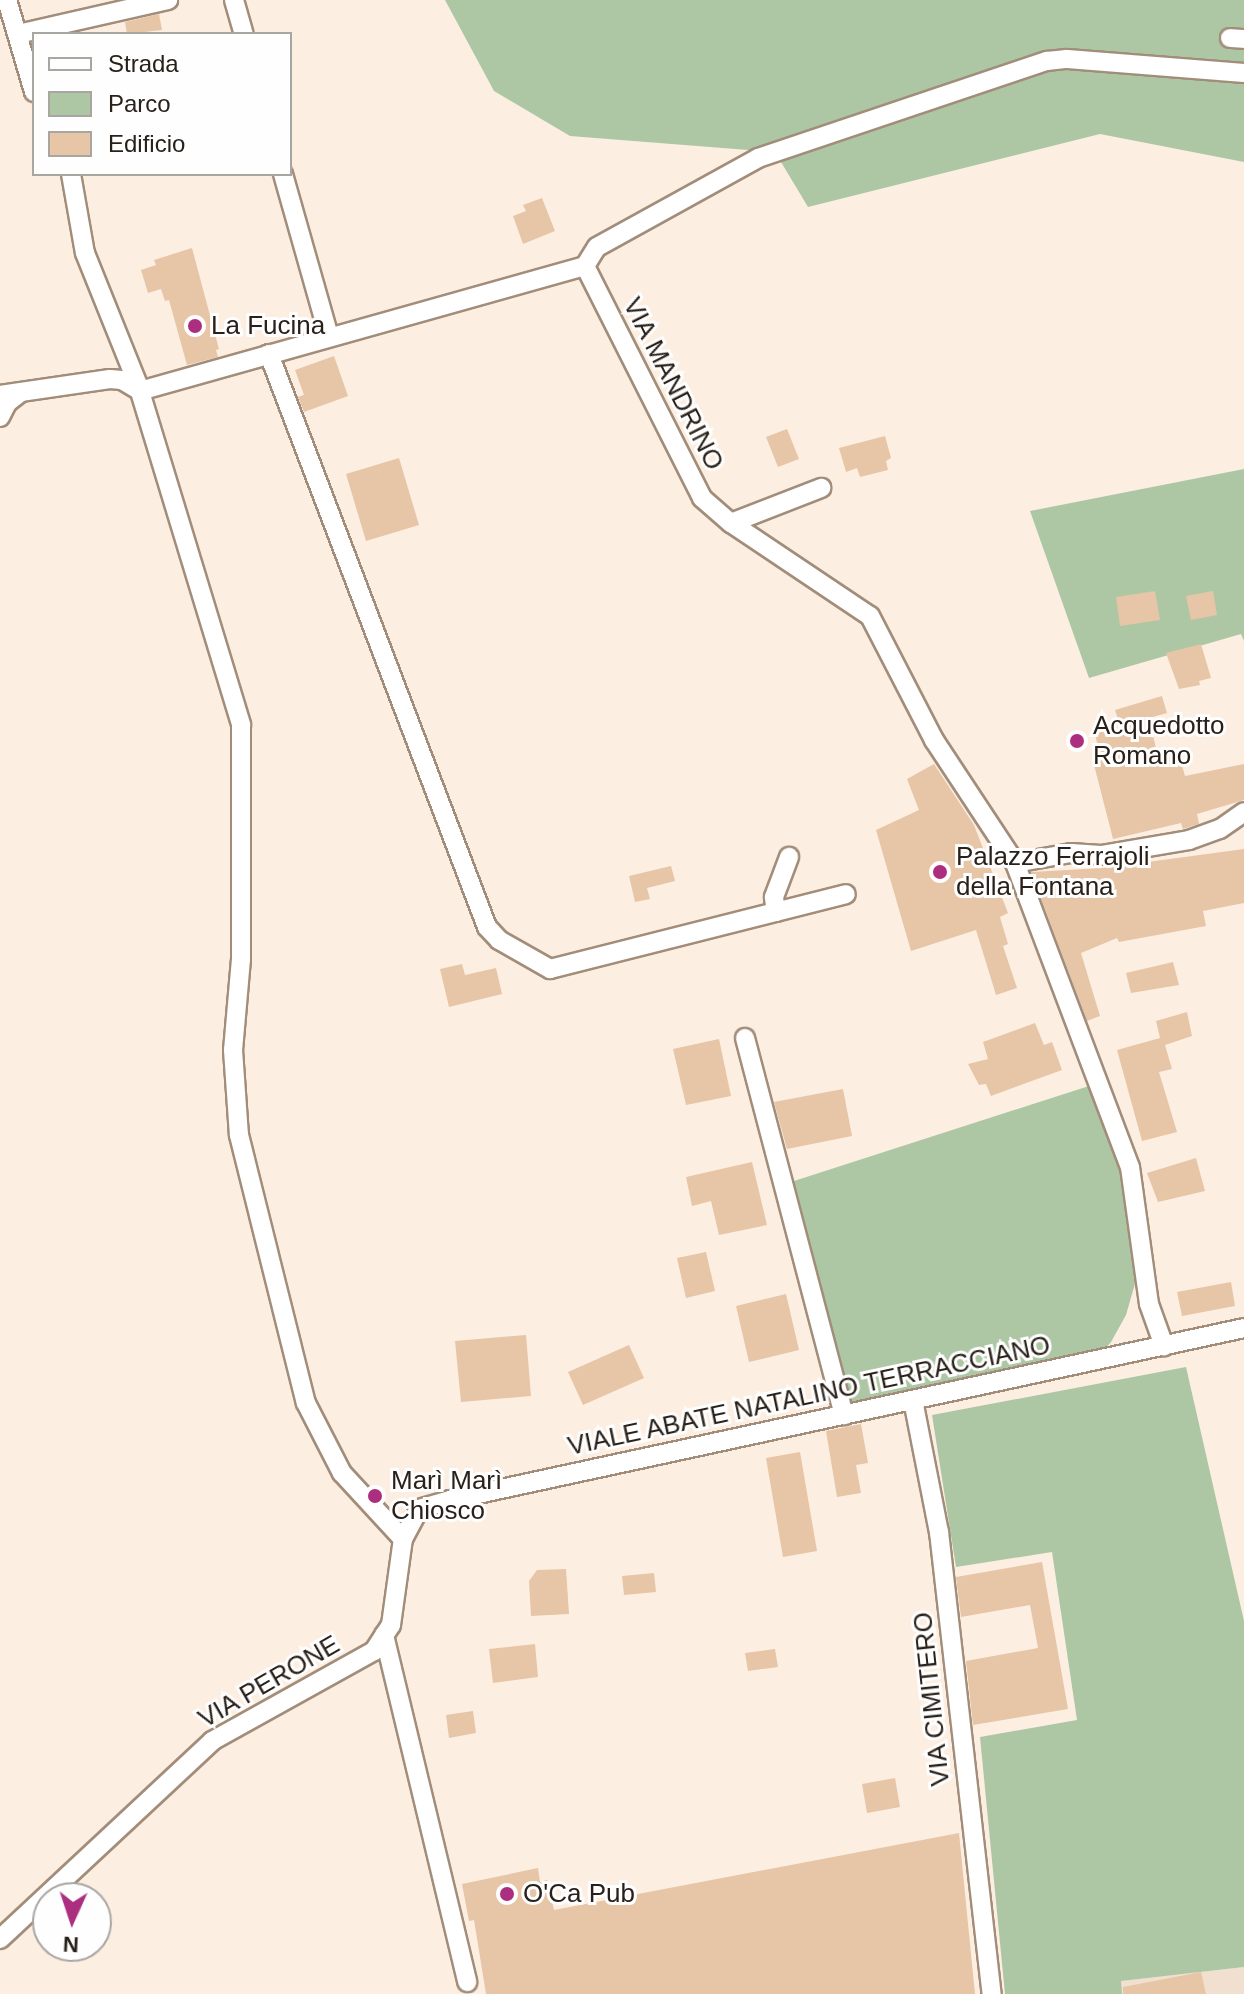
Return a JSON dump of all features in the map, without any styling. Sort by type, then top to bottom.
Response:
[{"type":"street","points":[[7,0],[32,85]]},
{"type":"street","points":[[18,34],[168,0]]},
{"type":"street","points":[[234,0],[243,32]]},
{"type":"street","points":[[0,395],[110,379],[122,380],[140,391],[585,266],[597,247],[758,158],[1047,61],[1067,59],[1244,73]]},
{"type":"street","points":[[71,176],[85,253],[140,391],[241,725],[241,959],[233,1050],[239,1135],[306,1403],[342,1473],[403,1539],[391,1625],[384,1635],[467,1982]]},
{"type":"street","points":[[284,176],[329,337]]},
{"type":"street","name":"VIA MANDRINO","points":[[585,266],[702,498],[731,523],[870,616],[934,740],[1015,863],[1130,1167],[1149,1304],[1164,1346]]},
{"type":"street","points":[[269,354],[487,927],[499,940],[550,969],[846,894]]},
{"type":"street","points":[[0,417],[7,403],[21,392]]},
{"type":"street","points":[[731,523],[821,488]]},
{"type":"street","points":[[1015,863],[1071,853],[1101,855],[1141,845],[1189,840],[1220,829],[1244,812]]},
{"type":"street","points":[[776,912],[774,897],[789,857]]},
{"type":"street","points":[[745,1038],[844,1415]]},
{"type":"street","name":"VIALE ABATE NATALINO TERRACCIANO","points":[[403,1539],[419,1509],[450,1500],[1244,1328]]},
{"type":"street","name":"VIA CIMITERO","points":[[913,1400],[939,1532],[992,1994]]},
{"type":"street","name":"VIA PERONE","points":[[0,1939],[212,1741],[374,1651],[384,1635]]},
{"type":"shaded area","points":[[1244,1967],[1244,1994],[1122,1994],[1120,1981]]},
{"type":"green space","points":[[445,0],[1244,0],[1244,162],[1100,134],[808,207],[775,152],[570,136],[494,91]]},
{"type":"green space","points":[[1244,469],[1244,641],[1241,634],[1089,678],[1030,511]]},
{"type":"green space","points":[[1089,1086],[1124,1168],[1138,1273],[1126,1315],[1111,1342],[1104,1350],[851,1403],[794,1181]]},
{"type":"green space","points":[[1186,1367],[1244,1621],[1244,1967],[1121,1981],[1122,1994],[1005,1994],[980,1737],[1077,1720],[1052,1552],[956,1567],[932,1415]]},
{"type":"building","points":[[159,14],[162,30],[127,32],[125,22]]},
{"type":"building","points":[[542,198],[555,231],[523,244],[513,216],[526,211],[523,205]]},
{"type":"building","points":[[192,248],[219,349],[216,350],[218,357],[187,365],[169,300],[165,301],[161,289],[148,293],[141,270],[156,265],[154,260]]},
{"type":"building","points":[[334,356],[348,396],[304,412],[298,397],[304,395],[295,370]]},
{"type":"building","points":[[787,429],[799,459],[778,467],[766,437]]},
{"type":"building","points":[[885,436],[891,458],[886,461],[888,470],[860,477],[857,468],[846,472],[839,448]]},
{"type":"building","points":[[399,458],[419,525],[366,541],[346,474]]},
{"type":"building","points":[[1155,591],[1160,620],[1120,626],[1116,597]]},
{"type":"building","points":[[1213,591],[1217,615],[1191,620],[1186,596]]},
{"type":"building","points":[[1201,644],[1211,678],[1199,681],[1200,685],[1179,689],[1166,653]]},
{"type":"building","points":[[1162,696],[1167,713],[1149,718],[1158,757],[1178,751],[1185,776],[1244,764],[1244,800],[1197,814],[1199,824],[1183,829],[1181,823],[1113,839],[1092,757],[1100,755],[1094,730],[1119,722],[1115,710]]},
{"type":"building","name":"Palazzo Ferrajoli della Fontana","points":[[934,764],[974,825],[1008,913],[1000,917],[1008,944],[1003,946],[1017,988],[996,995],[976,930],[911,951],[876,830],[919,810],[907,779]]},
{"type":"building","points":[[1244,849],[1244,903],[1203,911],[1206,926],[1119,942],[1117,938],[1081,953],[1100,1016],[1087,1021],[1031,872],[1103,868]]},
{"type":"building","points":[[671,866],[675,881],[647,888],[650,899],[635,902],[629,876]]},
{"type":"building","points":[[1173,962],[1179,985],[1131,993],[1126,973]]},
{"type":"building","points":[[462,964],[465,975],[496,968],[502,994],[449,1007],[440,969]]},
{"type":"building","points":[[1187,1012],[1192,1036],[1165,1045],[1172,1069],[1159,1072],[1177,1132],[1142,1141],[1117,1050],[1160,1038],[1156,1021]]},
{"type":"building","points":[[1035,1023],[1044,1045],[1052,1042],[1062,1070],[991,1096],[986,1084],[979,1085],[968,1064],[988,1059],[983,1042]]},
{"type":"building","points":[[719,1039],[731,1096],[686,1105],[673,1049]]},
{"type":"building","points":[[843,1089],[852,1136],[787,1149],[774,1102]]},
{"type":"building","points":[[1196,1158],[1205,1191],[1158,1202],[1147,1173]]},
{"type":"building","points":[[752,1162],[767,1225],[719,1235],[711,1201],[692,1206],[686,1177]]},
{"type":"building","points":[[706,1252],[715,1291],[686,1298],[677,1258]]},
{"type":"building","points":[[1231,1282],[1235,1306],[1182,1316],[1177,1292]]},
{"type":"building","points":[[786,1294],[799,1350],[749,1362],[736,1306]]},
{"type":"building","points":[[526,1335],[531,1396],[461,1402],[455,1341]]},
{"type":"building","points":[[629,1345],[644,1378],[583,1405],[568,1372]]},
{"type":"building","points":[[861,1424],[868,1463],[856,1465],[861,1493],[837,1497],[826,1431]]},
{"type":"building","points":[[800,1452],[817,1551],[783,1557],[766,1458]]},
{"type":"building","points":[[1042,1562],[1068,1709],[973,1725],[966,1661],[1038,1648],[1030,1605],[961,1617],[956,1577]]},
{"type":"building","points":[[566,1569],[569,1614],[531,1616],[529,1581],[537,1570]]},
{"type":"building","points":[[654,1573],[656,1592],[624,1595],[622,1576]]},
{"type":"building","points":[[535,1644],[538,1677],[493,1683],[489,1649]]},
{"type":"building","points":[[775,1649],[778,1667],[748,1671],[745,1653]]},
{"type":"building","points":[[473,1711],[476,1733],[449,1738],[446,1715]]},
{"type":"building","points":[[895,1778],[900,1807],[867,1813],[862,1784]]},
{"type":"building","points":[[959,1833],[975,1994],[486,1994],[474,1920],[469,1921],[462,1884],[538,1868],[540,1882],[547,1880],[554,1910]]},
{"type":"building","points":[[1201,1972],[1206,1994],[1123,1994],[1123,1987]]},
{"type":"place","name":"La Fucina","points":[[195,326]]},
{"type":"place","name":"Acquedotto Romano","points":[[1077,741]]},
{"type":"place","name":"Palazzo Ferrajoli della Fontana","points":[[940,872]]},
{"type":"place","name":"Marì Marì Chiosco","points":[[375,1496]]},
{"type":"place","name":"O'Ca Pub","points":[[507,1894]]}]
